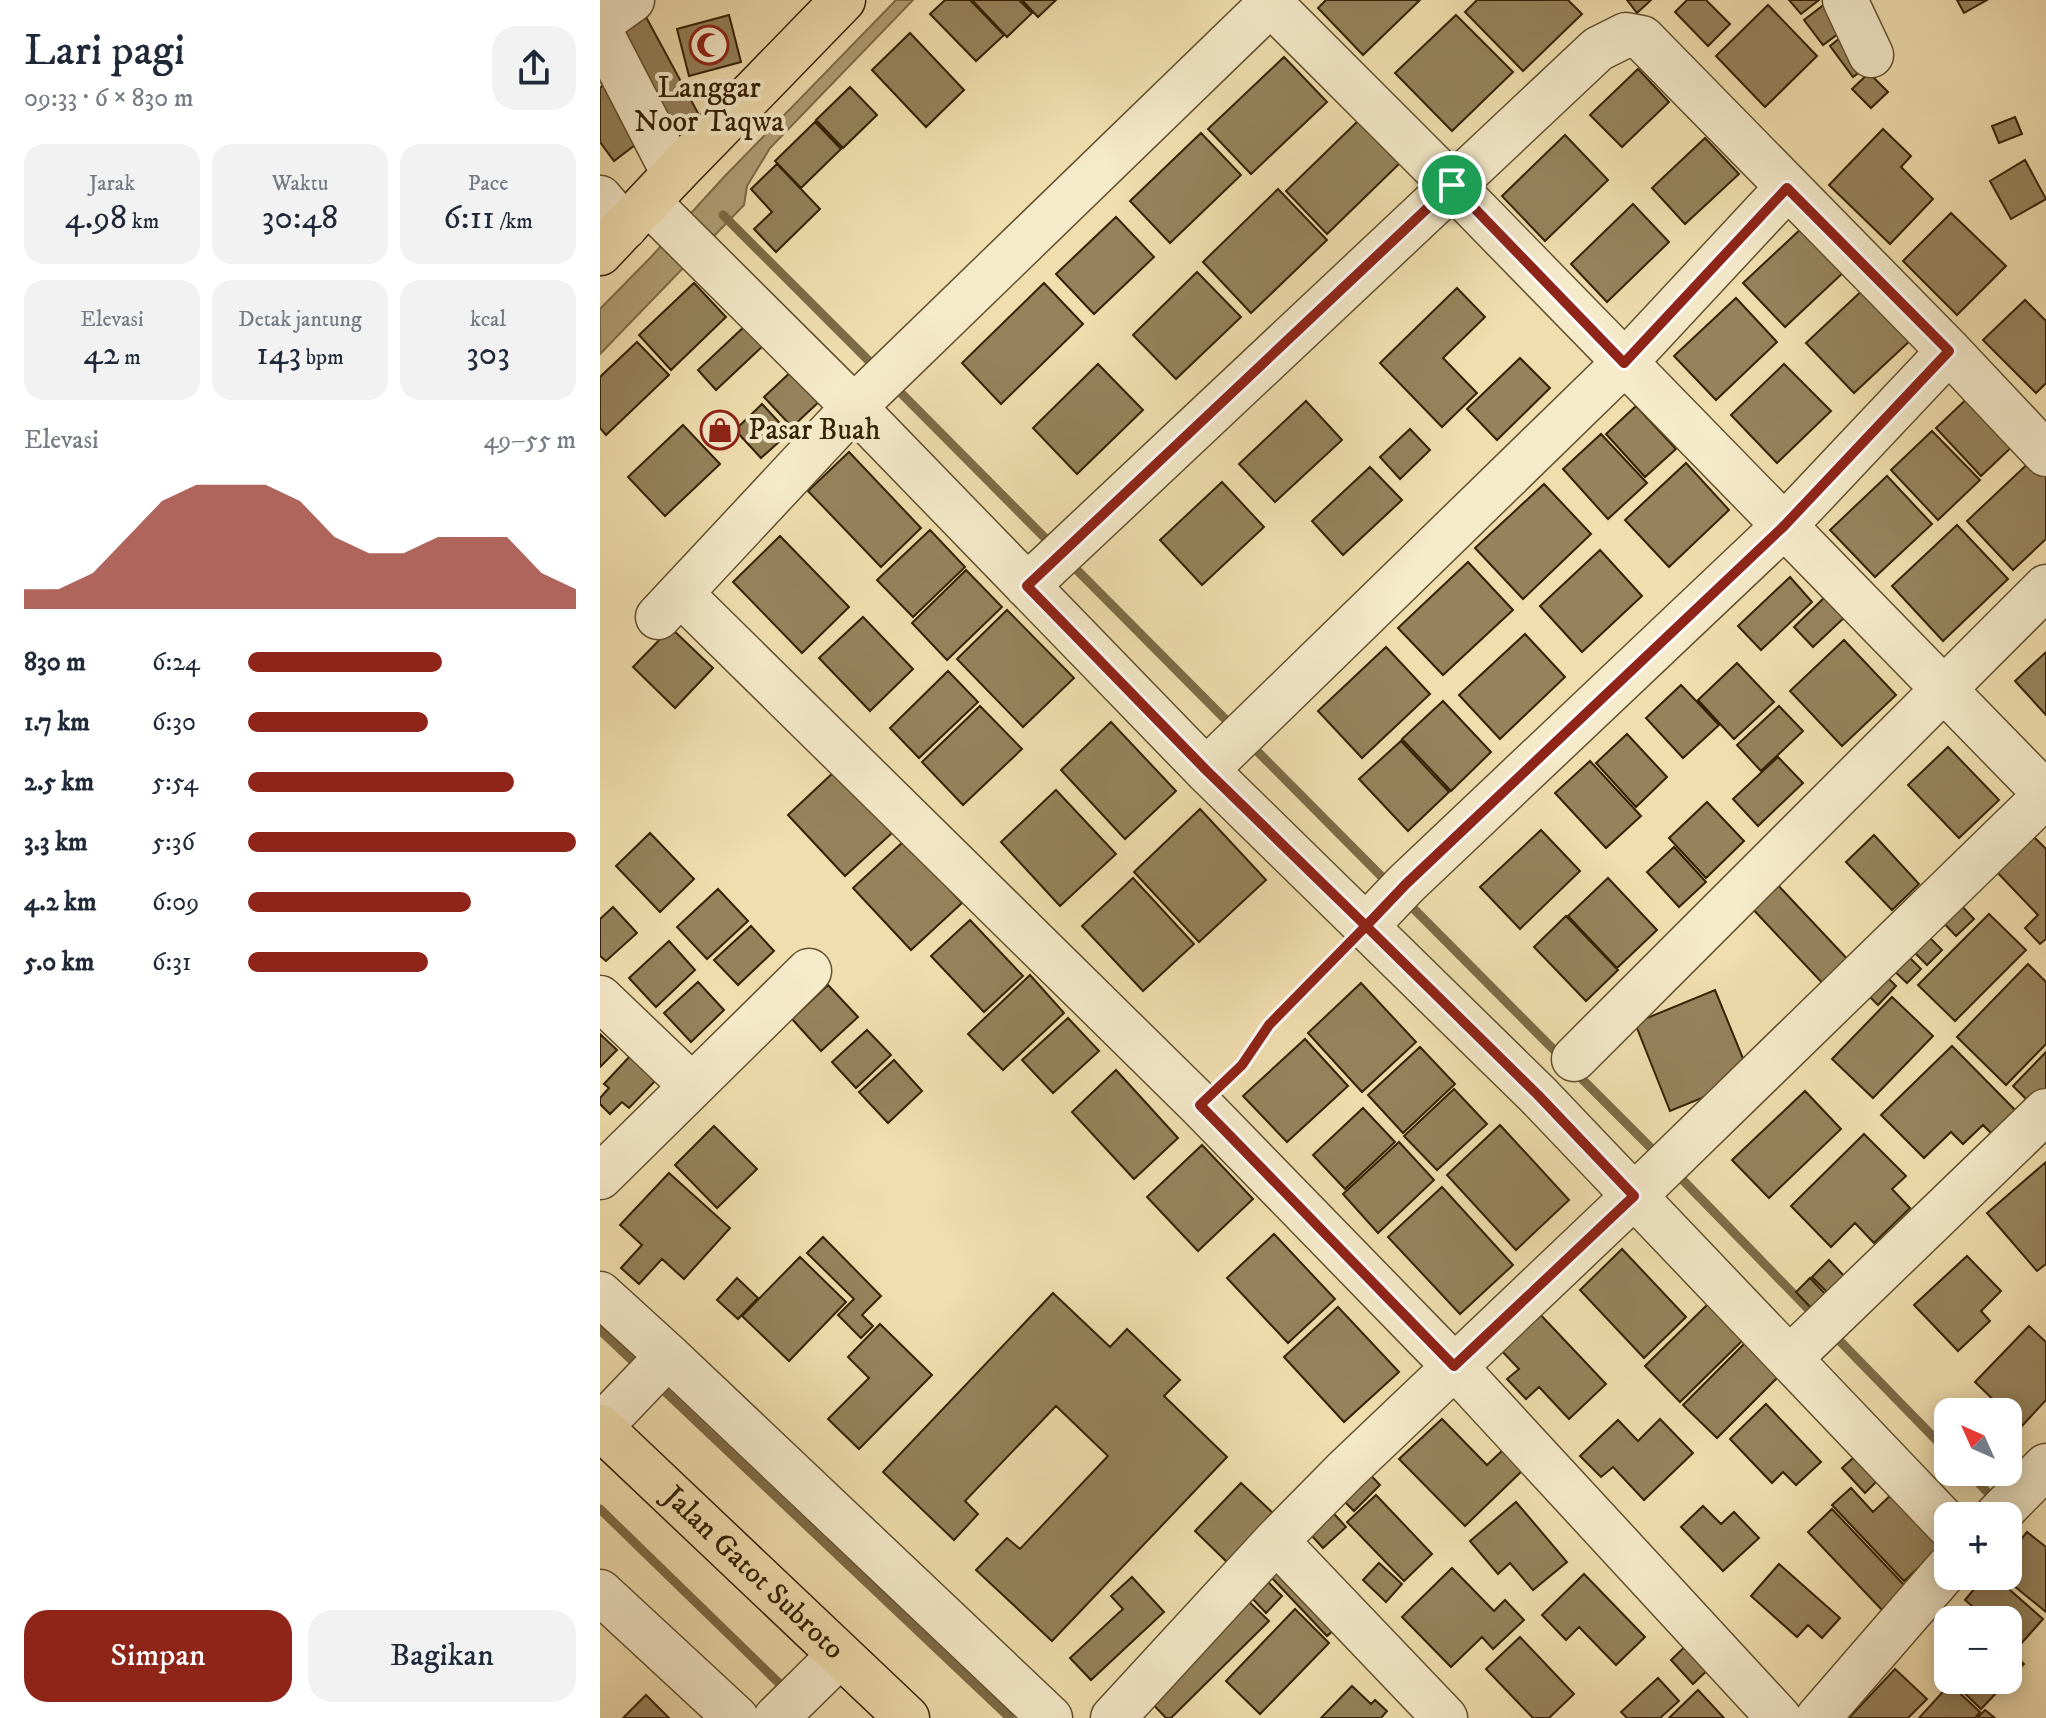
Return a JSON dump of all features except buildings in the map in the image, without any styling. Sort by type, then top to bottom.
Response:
[{"type":"main road","points":[[636,213],[843,0]]},
{"type":"main road","name":"Jalan Gatot Subroto","points":[[600,1427],[802,1692],[907,1718]]},
{"type":"street","points":[[600,23],[632,0]]},
{"type":"street","points":[[1845,0],[1871,55]]},
{"type":"street","points":[[1113,1718],[1276,1541],[1454,1366],[2046,795],[1272,2],[865,397],[670,605],[1200,1105],[1454,1366],[1792,1717],[1934,1581]]},
{"type":"street","points":[[600,31],[636,213],[708,264],[865,397],[1049,565],[1231,746],[1385,906],[1538,1095],[1656,1174],[1814,1334],[1934,1505]]},
{"type":"street","points":[[1049,565],[1598,49],[1626,35],[1642,38],[2046,454]]},
{"type":"street","points":[[1231,746],[1624,363],[1787,188]]},
{"type":"street","points":[[1385,906],[1784,526],[1949,351]]},
{"type":"street","points":[[1574,1059],[2046,587]]},
{"type":"street","points":[[600,1177],[809,971]]},
{"type":"street","points":[[600,998],[692,1086]]},
{"type":"street","points":[[1814,1334],[2046,1111]]},
{"type":"street","points":[[600,1294],[653,1372],[1050,1718]]},
{"type":"street","points":[[600,1427],[653,1372]]},
{"type":"street","points":[[2011,1502],[2046,1466]]},
{"type":"street","points":[[1276,1541],[1445,1718]]},
{"type":"street","points":[[600,1592],[736,1718]]},
{"type":"path","points":[[1200,1105],[1242,1065],[1269,1025],[1385,906]]},
{"type":"shaded area","points":[[896,0],[913,0],[770,148],[747,186],[744,205],[600,354],[600,309]]},
{"type":"waterway","points":[[723,215],[877,369]]},
{"type":"waterway","points":[[893,385],[1052,545]]},
{"type":"waterway","points":[[1068,561],[1232,726]]},
{"type":"waterway","points":[[1248,742],[1390,885]]},
{"type":"waterway","points":[[1406,901],[1562,1058]]},
{"type":"waterway","points":[[1575,1072],[1658,1155]]},
{"type":"waterway","points":[[1674,1171],[1817,1318]]},
{"type":"waterway","points":[[600,1330],[641,1369]]},
{"type":"waterway","points":[[1833,1334],[1934,1438]]},
{"type":"waterway","points":[[658,1385],[1010,1718]]},
{"type":"waterway","points":[[1981,1486],[1992,1497]]},
{"type":"waterway","points":[[600,1509],[786,1690]]},
{"type":"place","name":"Langgar Noor Taqwa","points":[[709,45]]},
{"type":"place","name":"Pasar Buah","points":[[720,430]]},
{"type":"route","points":[[1452,185],[1027,586],[1206,770],[1366,926],[1269,1025],[1242,1065],[1200,1105],[1454,1366],[1634,1196],[1538,1095],[1366,926],[1406,884],[1784,526],[1949,351],[1787,188],[1624,363],[1452,185]]}]
